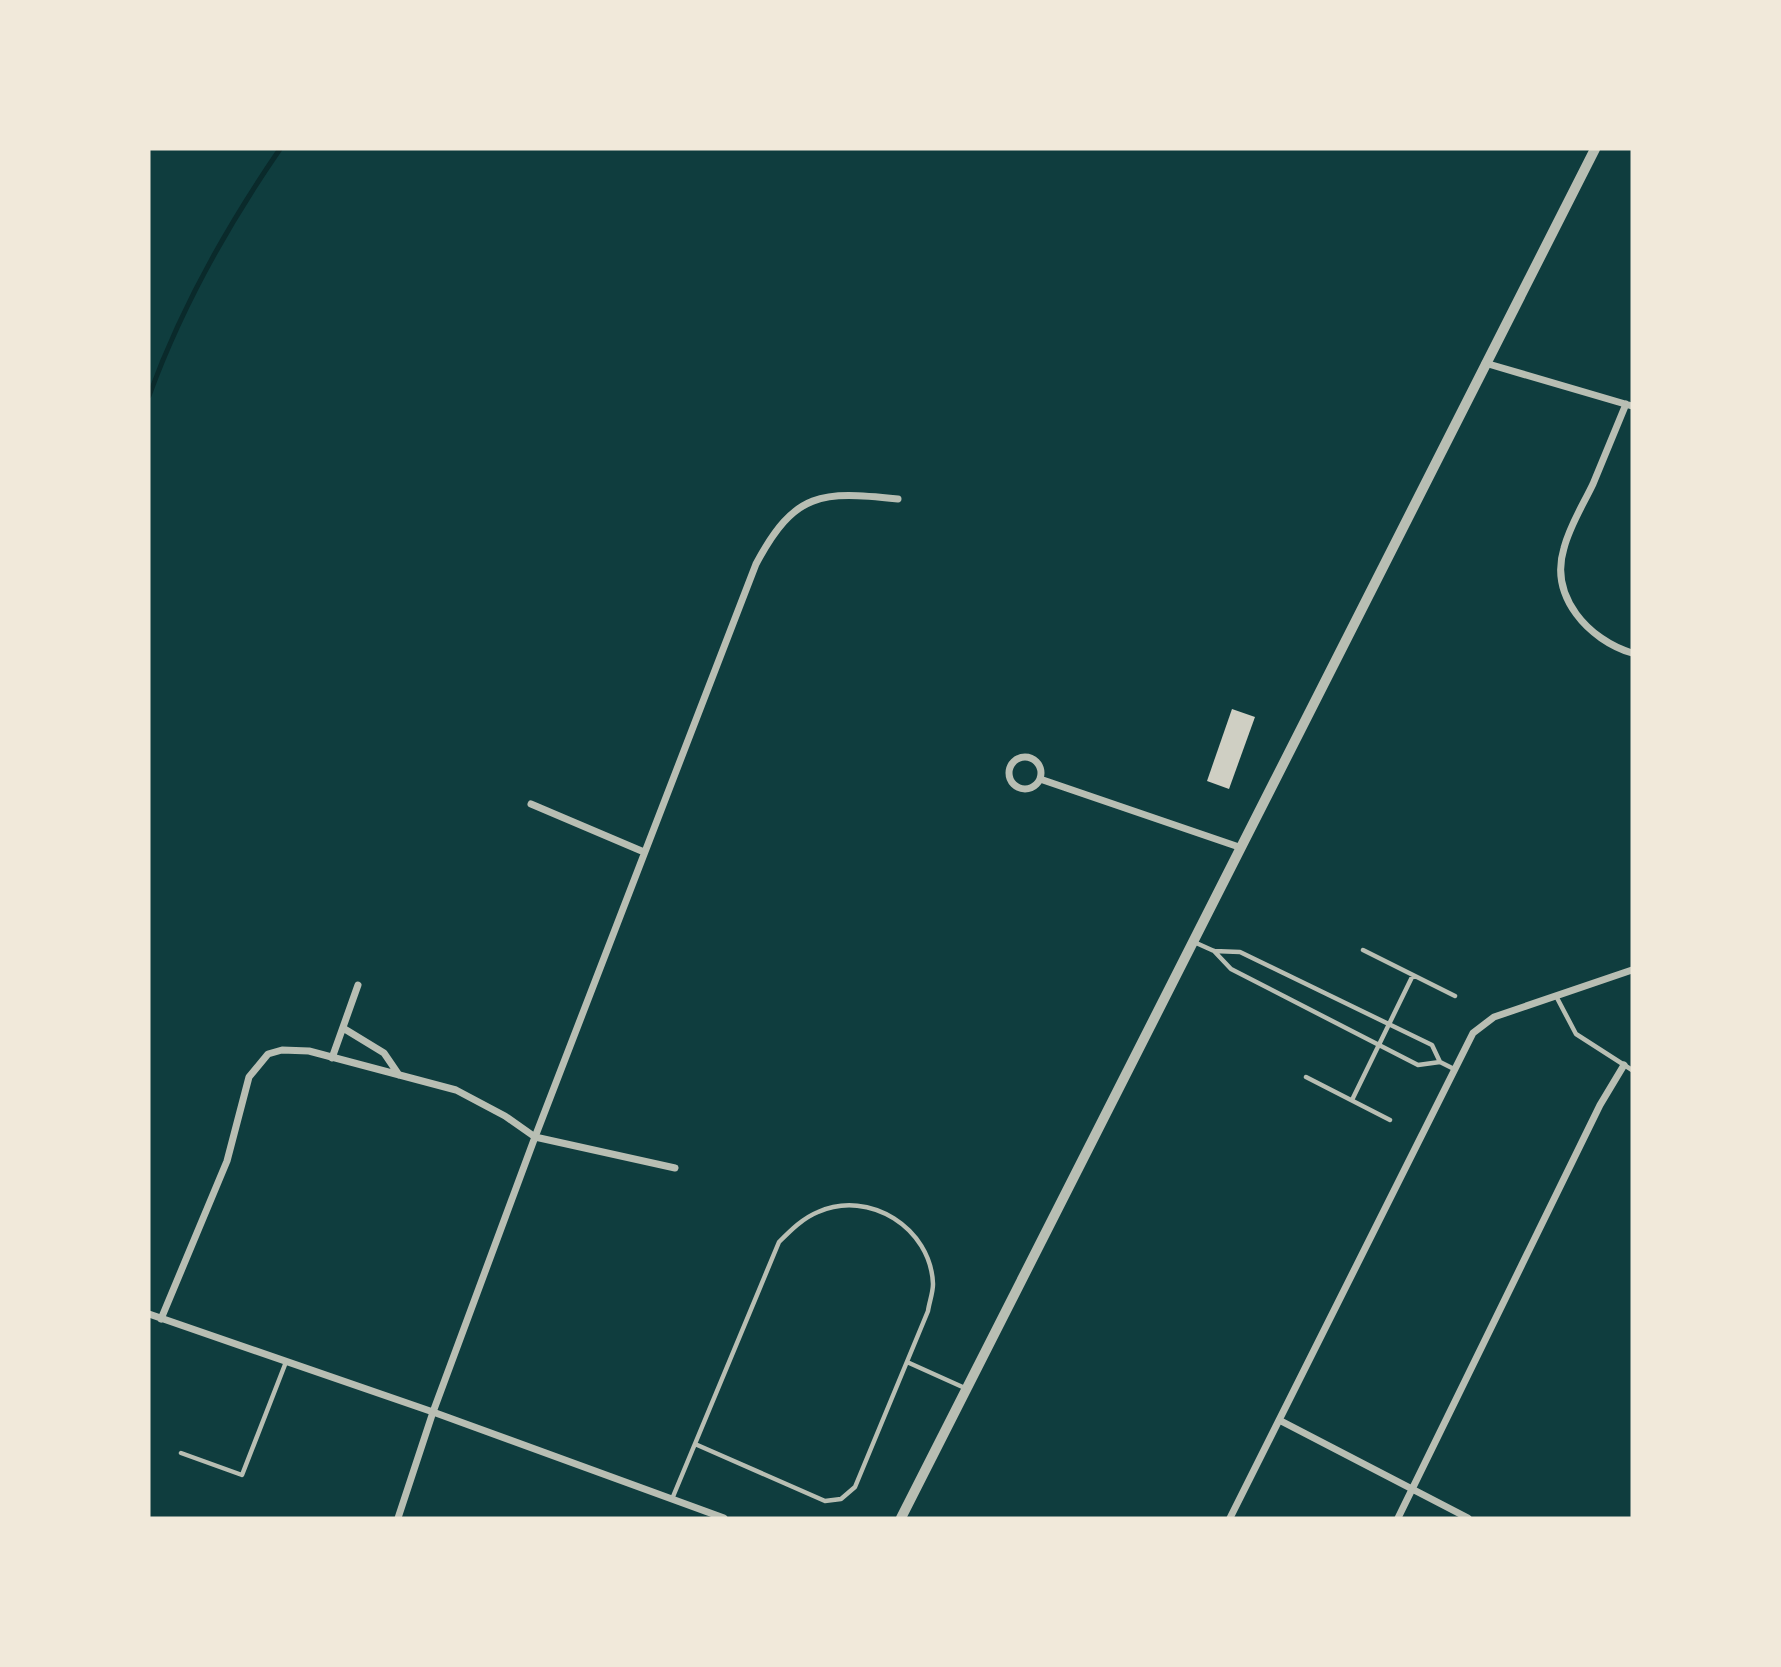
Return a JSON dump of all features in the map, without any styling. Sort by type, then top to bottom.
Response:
[{"type":"street","points":[[901,1518],[1595,149]]},
{"type":"street","points":[[1485,363],[1629,405],[1572,524],[1563,550],[1561,575],[1570,604],[1587,629],[1606,644],[1632,653]]},
{"type":"street","points":[[398,1518],[433,1412],[535,1137],[756,564],[784,519],[818,498],[837,495],[898,499]]},
{"type":"street","points":[[1029,757],[1038,763],[1040,779],[1033,786],[1023,789],[1011,781],[1009,771],[1014,761],[1029,757]]},
{"type":"street","points":[[1040,779],[1239,847]]},
{"type":"street","points":[[531,804],[644,852]]},
{"type":"street","points":[[1230,1518],[1281,1421],[1473,1033],[1482,1024],[1534,1003],[1632,970]]},
{"type":"street","points":[[332,1058],[358,985]]},
{"type":"street","points":[[342,1028],[384,1053],[399,1075]]},
{"type":"street","points":[[161,1319],[227,1161],[249,1077],[268,1054],[282,1050],[309,1051],[456,1090],[505,1116],[535,1137],[675,1168]]},
{"type":"street","points":[[1398,1518],[1600,1105],[1624,1065]]},
{"type":"street","points":[[149,1314],[433,1412],[724,1518]]},
{"type":"street","points":[[1281,1421],[1468,1518]]},
{"type":"lane","points":[[1192,941],[1214,951],[1231,969],[1418,1065],[1440,1062],[1454,1069]]},
{"type":"lane","points":[[1363,950],[1455,996]]},
{"type":"lane","points":[[1214,951],[1240,952],[1432,1045],[1440,1062]]},
{"type":"lane","points":[[1352,1100],[1413,975]]},
{"type":"lane","points":[[1556,996],[1576,1034],[1632,1070]]},
{"type":"lane","points":[[1306,1077],[1390,1120]]},
{"type":"lane","points":[[671,1500],[779,1242],[796,1225],[818,1212],[858,1205],[879,1210],[899,1220],[926,1256],[933,1284],[928,1311],[855,1487],[841,1499],[825,1501],[695,1444]]},
{"type":"lane","points":[[181,1453],[242,1475],[286,1361]]},
{"type":"lane","points":[[907,1362],[967,1389]]},
{"type":"building","points":[[1232,709],[1255,717],[1229,789],[1207,781]]},
{"type":"waterway","points":[[149,396],[176,331],[207,268],[280,149]]}]
